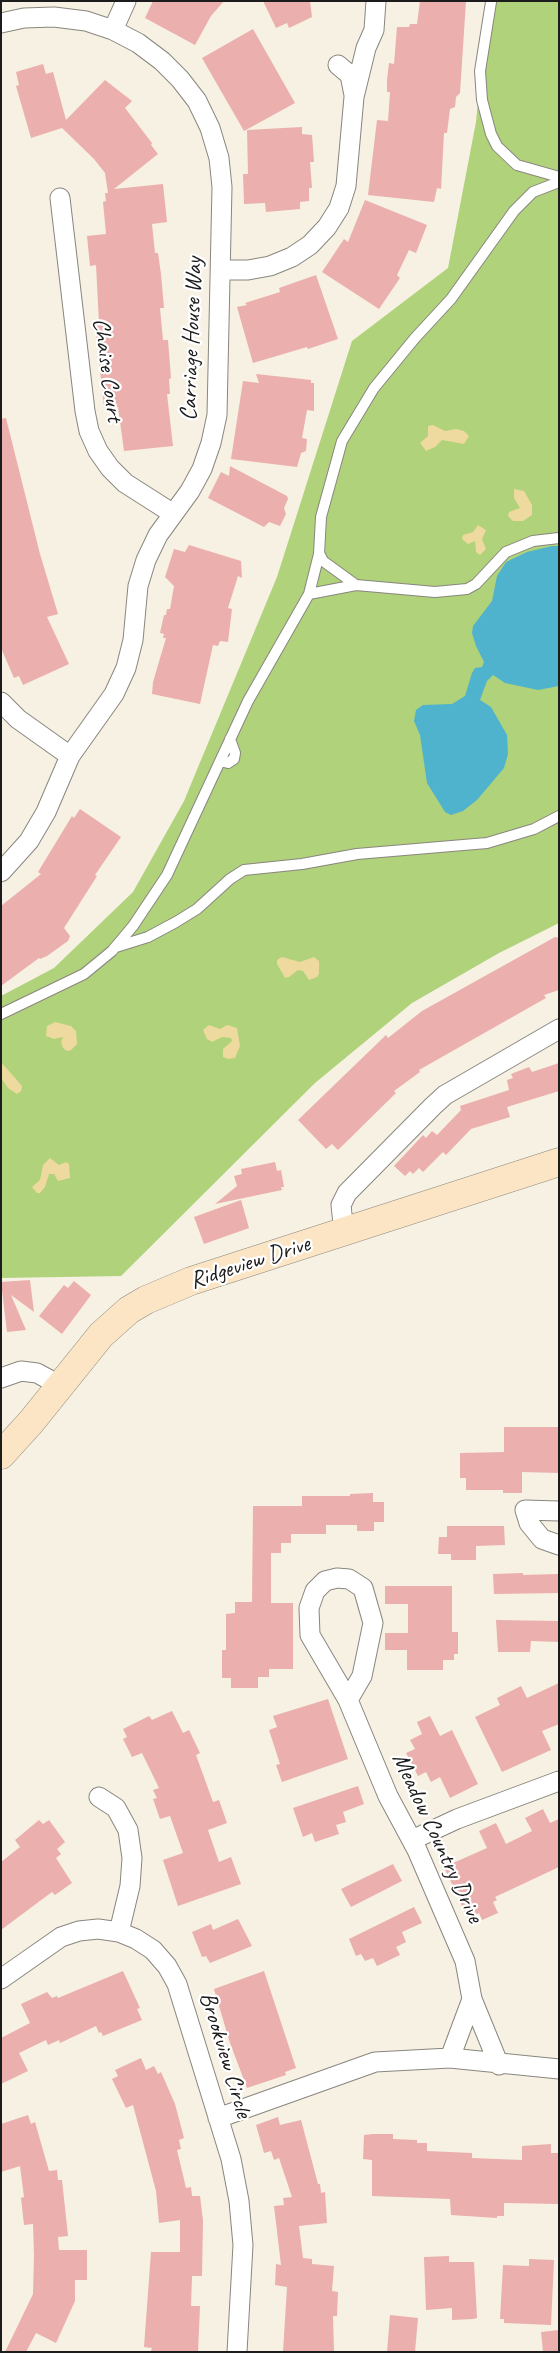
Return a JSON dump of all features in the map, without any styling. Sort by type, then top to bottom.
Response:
[{"type":"street","points":[[113,30],[126,1]]},
{"type":"street","points":[[221,270],[248,270],[270,266],[292,257],[304,249],[327,227],[338,208],[346,186],[354,97],[366,48],[374,30],[376,1]]},
{"type":"street","name":"Carriage House Way","points":[[1,23],[24,18],[54,17],[86,21],[113,30],[138,42],[162,60],[180,79],[197,102],[210,128],[219,158],[222,187],[217,415],[211,443],[190,491],[158,535],[146,560],[138,586],[133,640],[126,668],[114,694],[70,756],[41,819],[28,841],[1,872]]},
{"type":"street","points":[[338,65],[350,76],[354,97]]},
{"type":"street","name":"Chaise Court","points":[[60,198],[89,431],[98,452],[125,483],[172,514]]},
{"type":"street","points":[[1,702],[18,719],[70,756]]},
{"type":"street","points":[[344,1232],[341,1205],[347,1193],[433,1106],[445,1095],[559,1029]]},
{"type":"street","name":"Ridgeview Drive","points":[[1,1455],[61,1386],[101,1335],[129,1310],[146,1300],[191,1282],[559,1162]]},
{"type":"street","points":[[1,1378],[21,1371],[36,1373],[61,1386]]},
{"type":"street","points":[[559,1511],[525,1510],[529,1523],[542,1539],[559,1545]]},
{"type":"street","name":"Meadow Country Drive","points":[[348,1700],[362,1676],[373,1623],[363,1588],[348,1579],[337,1578],[325,1581],[315,1591],[309,1608],[310,1635],[348,1700],[388,1796],[412,1840],[465,1961],[472,1999],[499,2064]]},
{"type":"street","points":[[412,1840],[457,1820],[559,1781]]},
{"type":"street","points":[[99,1796],[116,1808],[128,1830],[132,1858],[130,1886],[118,1932]]},
{"type":"street","name":"Brookview Circle","points":[[1,1979],[61,1937],[78,1931],[98,1929],[118,1932],[136,1939],[153,1950],[167,1966],[177,1984],[231,2159],[239,2201],[242,2236],[237,2352]]},
{"type":"street","points":[[450,2058],[472,1999]]},
{"type":"street","points":[[218,2118],[375,2062],[450,2058],[559,2069]]},
{"type":"lane","points":[[491,2],[480,71],[482,100],[491,134],[498,146],[517,165],[559,177]]},
{"type":"lane","points":[[1,1014],[84,974],[116,947],[133,926],[166,874],[248,701],[309,594],[319,553],[321,517],[342,441],[374,388],[415,338],[451,299],[514,211],[533,192],[559,182]]},
{"type":"lane","points":[[309,594],[356,585],[435,592],[467,589],[476,584],[506,552],[533,541],[559,538]]},
{"type":"lane","points":[[319,553],[323,562],[356,585]]},
{"type":"lane","points":[[116,947],[148,937],[176,922],[197,909],[230,879],[244,870],[302,864],[357,854],[487,843],[534,829],[559,816]]},
{"type":"green space","points":[[488,1],[559,1],[559,923],[499,953],[412,1003],[315,1083],[121,1276],[1,1278],[1,996],[54,968],[133,892],[184,801],[277,577],[352,341],[448,268],[476,122]]},
{"type":"sand","points":[[433,425],[445,431],[456,429],[464,431],[469,436],[464,444],[442,440],[435,447],[426,451],[420,443],[428,436],[428,426]]},
{"type":"sand","points":[[514,489],[524,491],[532,505],[532,515],[523,521],[513,521],[508,516],[509,512],[520,508],[514,498]]},
{"type":"sand","points":[[478,525],[486,530],[482,539],[486,549],[480,555],[476,552],[475,541],[468,544],[462,539],[463,535],[473,532]]},
{"type":"sand","points":[[282,957],[300,962],[314,957],[319,961],[319,974],[317,977],[309,980],[303,971],[298,970],[285,978],[277,964],[277,960]]},
{"type":"sand","points":[[55,1022],[71,1026],[76,1031],[77,1044],[71,1050],[67,1051],[63,1048],[61,1042],[63,1037],[54,1039],[46,1036],[47,1026]]},
{"type":"sand","points":[[209,1025],[220,1029],[227,1025],[237,1028],[240,1046],[235,1058],[228,1059],[223,1057],[223,1049],[232,1041],[231,1038],[222,1037],[212,1042],[207,1039],[203,1030]]},
{"type":"sand","points":[[1,1062],[22,1086],[21,1091],[17,1094],[8,1088],[1,1078]]},
{"type":"sand","points":[[50,1158],[59,1165],[66,1162],[69,1164],[70,1178],[58,1181],[54,1174],[49,1174],[45,1187],[40,1193],[37,1193],[32,1187],[40,1180],[43,1165]]},
{"type":"water","points":[[559,546],[559,686],[538,690],[505,683],[493,675],[487,681],[480,700],[491,707],[507,735],[508,754],[504,768],[477,800],[463,811],[451,815],[445,812],[427,783],[420,735],[414,721],[416,710],[423,705],[452,704],[465,696],[472,673],[475,668],[482,667],[484,662],[472,633],[473,626],[492,601],[497,576],[506,562],[527,552]]},
{"type":"building","points":[[153,1],[224,1],[211,16],[195,45],[145,18]]},
{"type":"building","points":[[263,1],[310,1],[312,17],[289,28],[287,23],[276,28]]},
{"type":"building","points":[[420,1],[466,1],[460,93],[456,97],[455,107],[450,109],[447,133],[444,133],[441,189],[437,188],[434,202],[368,195],[377,120],[388,121],[390,92],[387,92],[387,80],[389,63],[394,64],[397,27],[409,27],[410,24],[417,24]]},
{"type":"building","points":[[253,29],[295,103],[244,131],[202,58]]},
{"type":"building","points":[[43,64],[46,74],[53,72],[66,120],[105,80],[132,101],[125,108],[152,143],[151,145],[158,154],[114,189],[163,184],[167,222],[152,224],[155,253],[158,253],[161,274],[164,308],[160,308],[163,340],[168,340],[171,378],[169,379],[170,394],[167,394],[173,446],[124,451],[118,407],[104,408],[95,323],[99,323],[96,265],[90,266],[87,236],[106,234],[103,202],[106,201],[105,193],[108,193],[105,173],[94,159],[62,128],[31,138],[16,86],[19,85],[16,72]]},
{"type":"building","points":[[302,127],[302,134],[312,135],[314,162],[310,162],[312,188],[309,188],[309,201],[300,202],[300,209],[266,212],[265,203],[244,204],[243,174],[248,174],[247,130]]},
{"type":"building","points":[[365,200],[427,225],[416,253],[409,250],[397,275],[400,278],[379,309],[322,272],[344,239],[348,242]]},
{"type":"building","points":[[316,275],[338,339],[253,363],[237,307],[280,292],[279,288]]},
{"type":"building","points":[[256,374],[311,380],[311,383],[314,383],[314,411],[307,410],[302,438],[307,439],[306,451],[301,453],[297,467],[231,459],[243,381],[259,383]]},
{"type":"building","points":[[6,418],[40,554],[58,614],[47,617],[69,664],[23,685],[19,676],[14,678],[1,648],[1,419]]},
{"type":"building","points":[[230,466],[287,496],[288,499],[284,508],[286,514],[280,526],[269,522],[264,527],[208,498],[221,472],[229,476]]},
{"type":"building","points":[[189,545],[241,561],[242,578],[238,576],[228,608],[232,609],[228,642],[220,641],[218,646],[213,645],[200,704],[152,694],[153,682],[166,638],[163,638],[164,634],[160,633],[164,615],[166,615],[167,609],[170,609],[174,586],[165,577],[174,549],[185,552]]},
{"type":"building","points":[[80,809],[121,837],[95,875],[97,876],[64,928],[70,936],[68,941],[47,956],[39,958],[1,986],[1,906],[41,874],[38,872],[72,816],[74,818]]},
{"type":"building","points":[[555,937],[559,938],[559,990],[544,995],[546,998],[419,1070],[420,1072],[394,1091],[396,1093],[338,1150],[332,1144],[326,1149],[298,1120],[386,1035],[388,1038],[422,1011]]},
{"type":"building","points":[[559,1063],[559,1091],[507,1107],[510,1117],[471,1129],[446,1155],[443,1152],[423,1172],[419,1168],[413,1174],[410,1171],[405,1176],[394,1166],[423,1135],[426,1138],[432,1131],[437,1135],[461,1110],[460,1106],[509,1090],[507,1080],[513,1078],[511,1074],[529,1067],[532,1072]]},
{"type":"building","points":[[275,1162],[277,1171],[281,1170],[284,1187],[281,1187],[282,1190],[215,1204],[237,1186],[234,1176],[242,1174],[241,1169]]},
{"type":"building","points":[[241,1200],[249,1228],[204,1244],[194,1217]]},
{"type":"building","points":[[30,1280],[34,1312],[11,1295],[26,1330],[7,1332],[1,1282]]},
{"type":"building","points":[[74,1281],[91,1295],[62,1334],[39,1316],[64,1285],[68,1288]]},
{"type":"building","points":[[504,1427],[559,1427],[559,1473],[522,1472],[522,1493],[503,1493],[503,1490],[466,1490],[466,1478],[460,1478],[460,1453],[504,1452]]},
{"type":"building","points":[[373,1493],[373,1502],[384,1502],[384,1522],[374,1522],[374,1531],[357,1531],[357,1525],[326,1525],[326,1534],[291,1534],[291,1543],[281,1543],[281,1553],[271,1553],[271,1603],[293,1603],[293,1669],[269,1669],[269,1677],[258,1677],[258,1688],[231,1688],[231,1678],[222,1678],[222,1650],[226,1650],[226,1614],[235,1613],[235,1602],[252,1602],[253,1506],[302,1506],[302,1496],[350,1496],[350,1494]]},
{"type":"building","points":[[447,1526],[504,1526],[505,1545],[476,1546],[476,1560],[451,1560],[451,1554],[438,1554],[439,1537],[447,1537]]},
{"type":"building","points":[[523,1573],[523,1575],[559,1574],[559,1593],[494,1594],[493,1574]]},
{"type":"building","points":[[385,1586],[452,1586],[452,1632],[458,1632],[458,1654],[454,1654],[454,1660],[443,1660],[443,1670],[407,1670],[407,1650],[385,1650],[385,1633],[408,1633],[408,1604],[385,1604]]},
{"type":"building","points":[[496,1620],[559,1621],[559,1642],[531,1641],[530,1652],[498,1652]]},
{"type":"building","points":[[559,1683],[559,1724],[542,1731],[551,1750],[502,1772],[475,1717],[500,1705],[497,1698],[521,1686],[527,1698]]},
{"type":"building","points":[[328,1699],[348,1759],[282,1782],[276,1765],[280,1764],[269,1730],[277,1727],[273,1716]]},
{"type":"building","points":[[172,1711],[183,1733],[189,1730],[200,1753],[196,1755],[213,1802],[219,1800],[227,1823],[208,1830],[219,1862],[231,1857],[241,1884],[178,1906],[163,1860],[183,1853],[170,1816],[160,1819],[153,1799],[157,1798],[153,1790],[159,1788],[142,1753],[132,1757],[123,1739],[127,1737],[123,1729],[149,1716],[152,1720]]},
{"type":"building","points":[[430,1716],[440,1736],[452,1730],[478,1784],[450,1798],[440,1777],[431,1782],[426,1772],[418,1776],[406,1753],[415,1749],[410,1740],[422,1734],[417,1722]]},
{"type":"building","points":[[358,1786],[364,1804],[343,1812],[346,1822],[336,1825],[339,1834],[315,1842],[312,1833],[303,1837],[293,1808]]},
{"type":"building","points":[[543,1809],[550,1823],[559,1819],[559,1867],[495,1897],[497,1900],[493,1902],[498,1913],[482,1920],[479,1913],[468,1919],[444,1867],[487,1848],[479,1831],[496,1823],[506,1844],[532,1831],[525,1818]]},
{"type":"building","points":[[39,1820],[43,1824],[49,1820],[65,1842],[57,1849],[61,1854],[56,1858],[72,1883],[55,1895],[52,1892],[1,1930],[1,1862],[20,1847],[15,1840]]},
{"type":"building","points":[[393,1864],[402,1881],[351,1907],[341,1889]]},
{"type":"building","points":[[414,1907],[422,1923],[402,1932],[406,1942],[396,1947],[400,1955],[377,1966],[373,1958],[365,1961],[361,1954],[356,1956],[349,1939]]},
{"type":"building","points":[[238,1919],[252,1946],[210,1963],[206,1956],[202,1957],[192,1932],[211,1924],[213,1930]]},
{"type":"building","points":[[123,1971],[140,2008],[137,2009],[142,2020],[103,2036],[101,2032],[99,2033],[96,2026],[60,2043],[59,2040],[48,2045],[46,2040],[19,2053],[28,2071],[1,2084],[1,2038],[30,2023],[21,2004],[47,1992],[52,1998],[57,1996],[58,1998]]},
{"type":"building","points":[[264,1971],[296,2068],[285,2072],[286,2075],[247,2088],[230,2043],[214,1989]]},
{"type":"building","points":[[141,2058],[146,2070],[154,2066],[158,2074],[161,2072],[175,2104],[184,2138],[179,2140],[181,2149],[177,2150],[186,2188],[191,2187],[192,2196],[200,2196],[203,2221],[202,2276],[192,2276],[191,2306],[200,2306],[198,2352],[151,2351],[152,2348],[144,2347],[151,2252],[180,2252],[180,2220],[159,2223],[156,2191],[133,2105],[126,2108],[112,2079],[118,2076],[115,2070]]},
{"type":"building","points":[[28,2115],[31,2124],[35,2122],[49,2171],[57,2170],[58,2180],[62,2180],[68,2236],[58,2237],[59,2250],[87,2250],[87,2280],[75,2280],[75,2301],[56,2343],[36,2333],[26,2352],[5,2352],[33,2294],[34,2255],[33,2224],[24,2225],[21,2198],[24,2197],[20,2166],[1,2172],[1,2124]]},
{"type":"building","points":[[278,2117],[280,2125],[301,2120],[321,2193],[325,2192],[327,2223],[299,2226],[303,2258],[312,2259],[312,2264],[334,2266],[332,2291],[338,2292],[337,2316],[333,2316],[334,2352],[283,2352],[287,2287],[275,2285],[276,2264],[281,2265],[274,2206],[284,2205],[283,2198],[292,2197],[279,2158],[274,2160],[271,2151],[264,2153],[256,2125]]},
{"type":"building","points":[[393,2134],[393,2139],[417,2140],[417,2143],[427,2143],[427,2151],[472,2153],[472,2158],[522,2160],[522,2146],[551,2144],[551,2153],[559,2153],[559,2204],[504,2203],[504,2216],[497,2216],[497,2218],[451,2215],[450,2199],[372,2196],[372,2160],[363,2159],[364,2135]]},
{"type":"building","points":[[449,2256],[449,2262],[474,2262],[477,2318],[452,2320],[452,2308],[426,2310],[424,2257]]},
{"type":"building","points":[[529,2259],[554,2260],[551,2325],[504,2323],[504,2319],[500,2319],[503,2265],[529,2266]]},
{"type":"building","points":[[390,2315],[418,2318],[415,2352],[387,2352]]},
{"type":"building","points":[[559,2330],[559,2352],[543,2352],[541,2332]]}]
